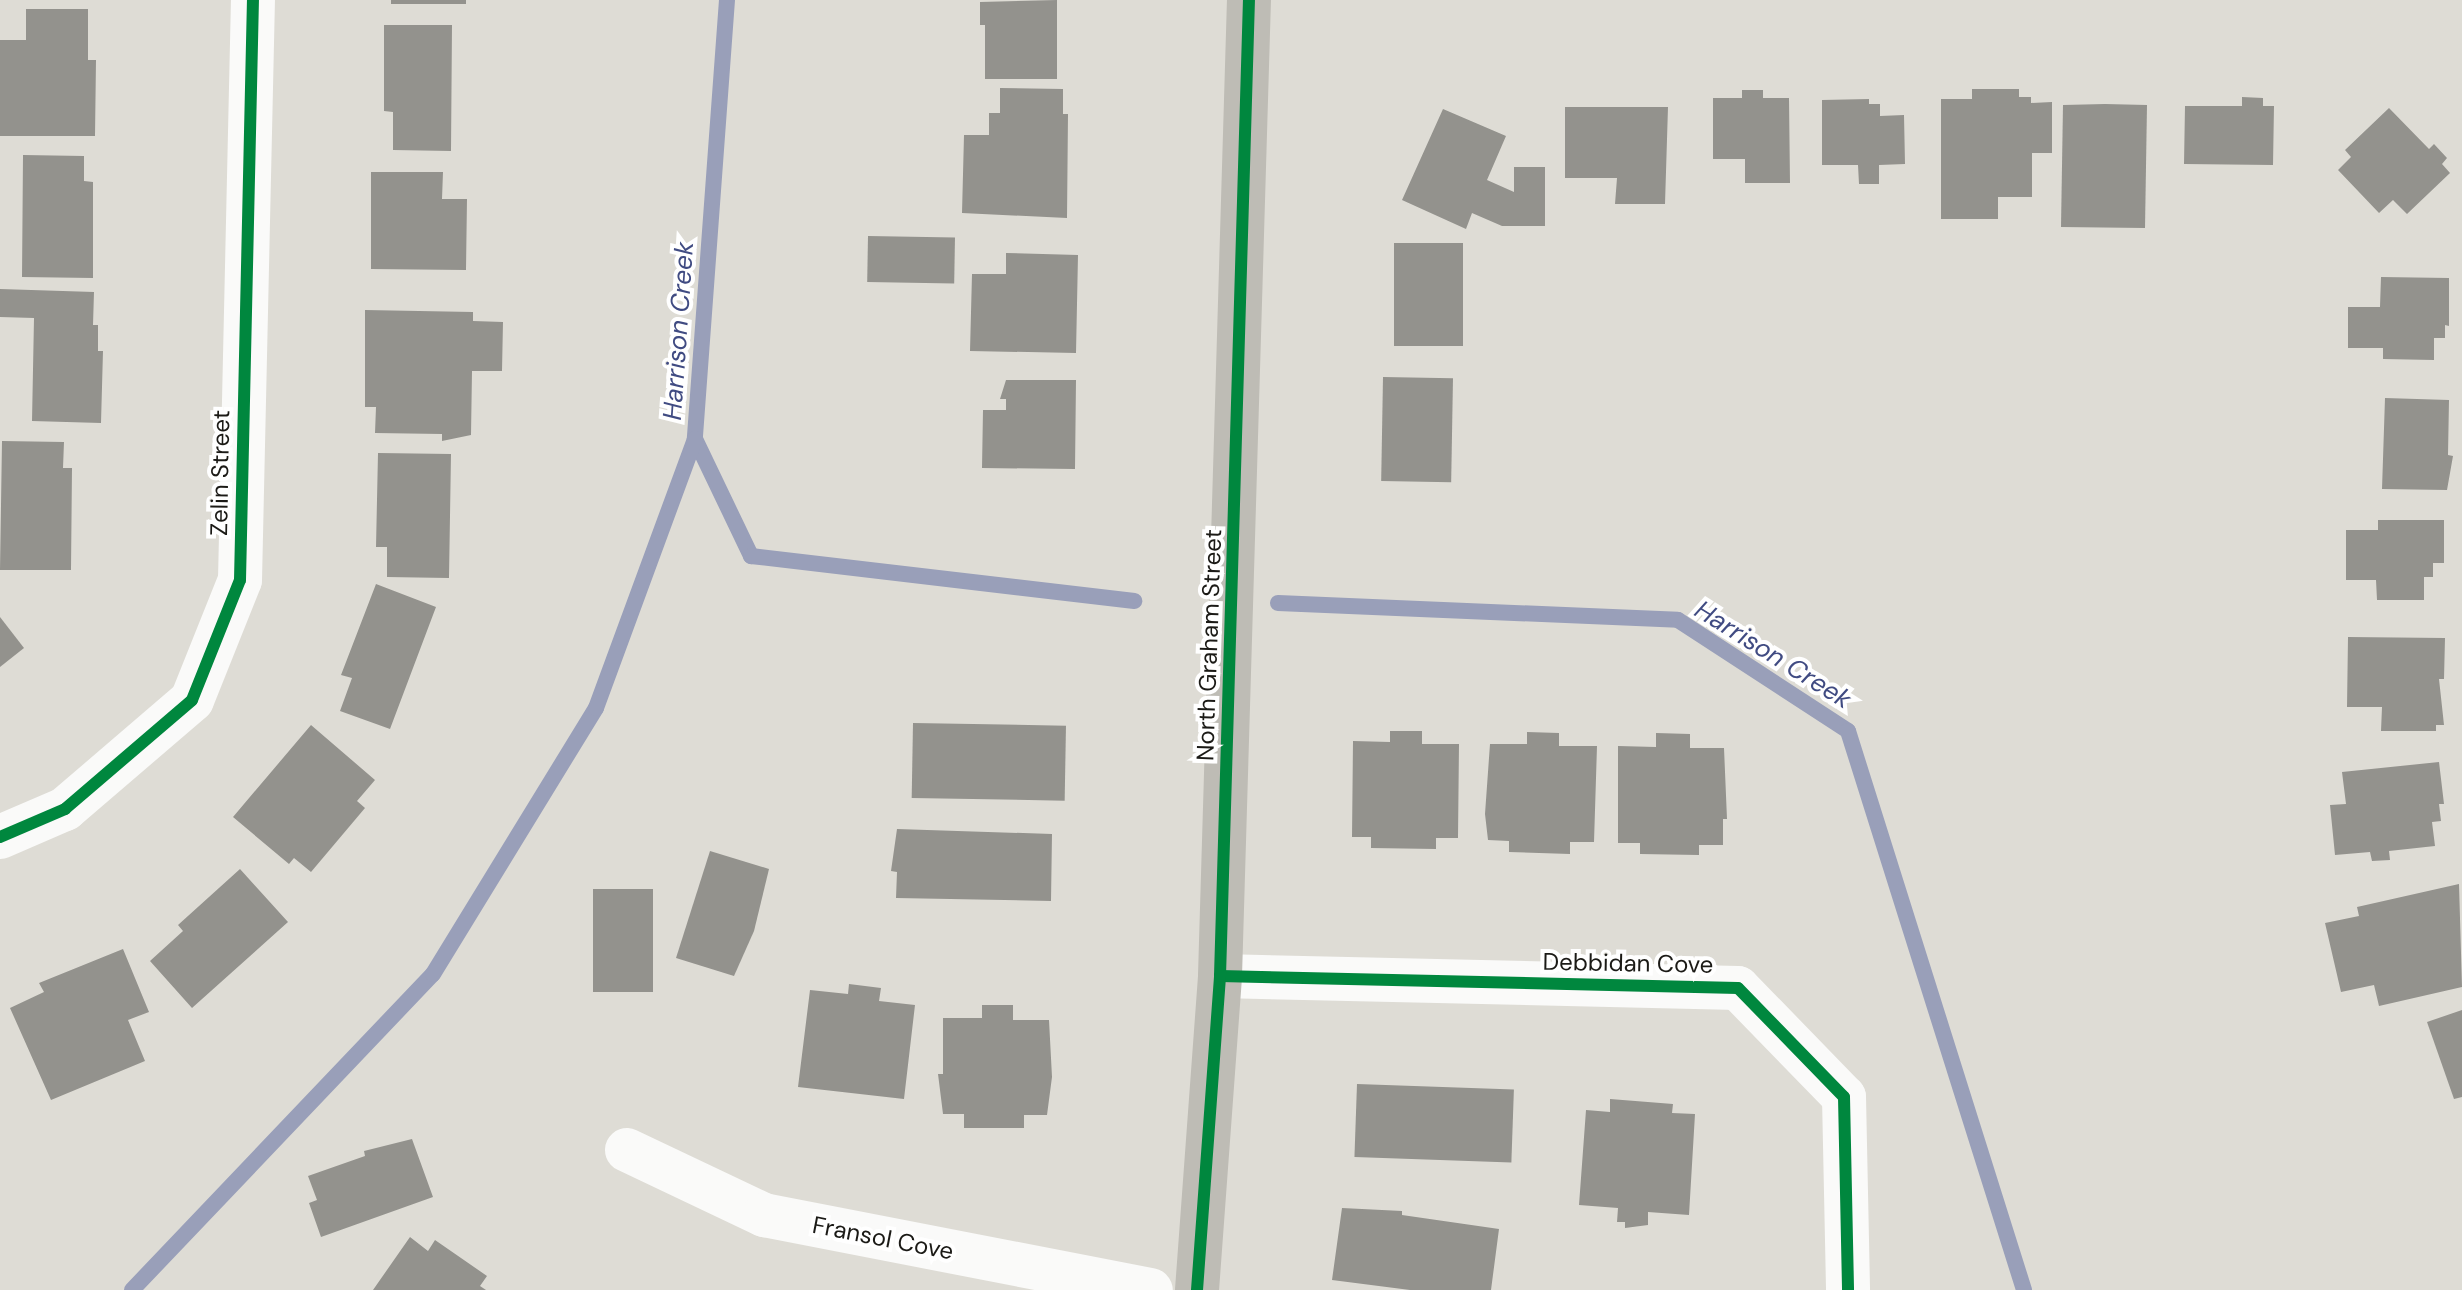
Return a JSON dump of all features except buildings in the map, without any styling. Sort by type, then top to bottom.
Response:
[{"type":"main road","name":"North Graham Street","points":[[1197,1290],[1220,976],[1249,0]]},
{"type":"street","name":"Zelin Street","points":[[0,837],[65,809],[192,700],[240,580],[253,0]]},
{"type":"street","name":"Debbidan Cove","points":[[1220,976],[1738,988],[1844,1097],[1848,1290]]},
{"type":"street","name":"Fransol Cove","points":[[627,1150],[764,1215],[1151,1290]]},
{"type":"waterway","name":"Harrison Creek","points":[[727,0],[695,439],[751,556],[1134,601]]},
{"type":"waterway","points":[[132,1290],[433,974],[596,708],[695,439]]},
{"type":"waterway","name":"Harrison Creek","points":[[1278,603],[1678,620],[1848,731],[2024,1290]]},
{"type":"cycle path","points":[[0,837],[65,809],[192,700],[240,580],[253,0]]},
{"type":"cycle path","points":[[1197,1290],[1220,976],[1249,0]]},
{"type":"cycle path","points":[[1220,976],[1738,988],[1844,1097],[1848,1290]]}]
